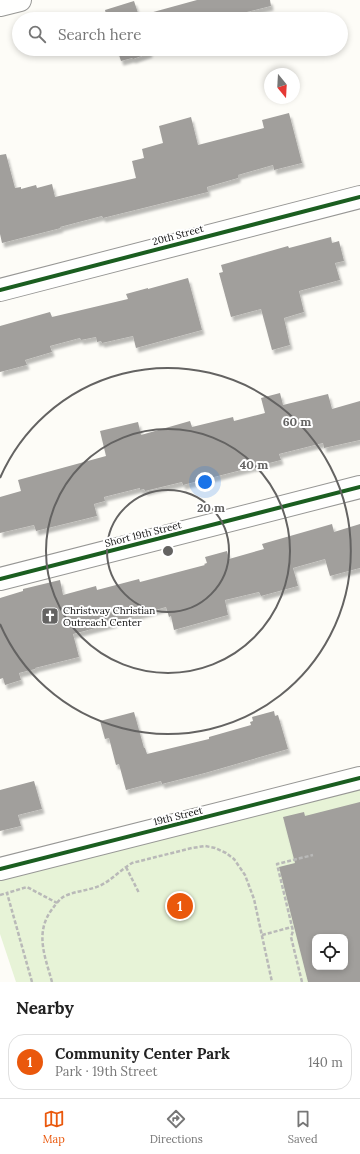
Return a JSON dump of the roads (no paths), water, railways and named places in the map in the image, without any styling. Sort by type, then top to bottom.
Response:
[{"type":"street","points":[[0,5],[20,0]]},
{"type":"street","name":"20th Street","points":[[0,290],[360,197]]},
{"type":"street","name":"Short 19th Street","points":[[0,579],[360,487]]},
{"type":"street","name":"19th Street","points":[[0,869],[360,778]]},
{"type":"place","name":"Christway Christian Outreach Center","points":[[50,616]]},
{"type":"place","name":"Community Center Park","points":[[180,906]]}]
